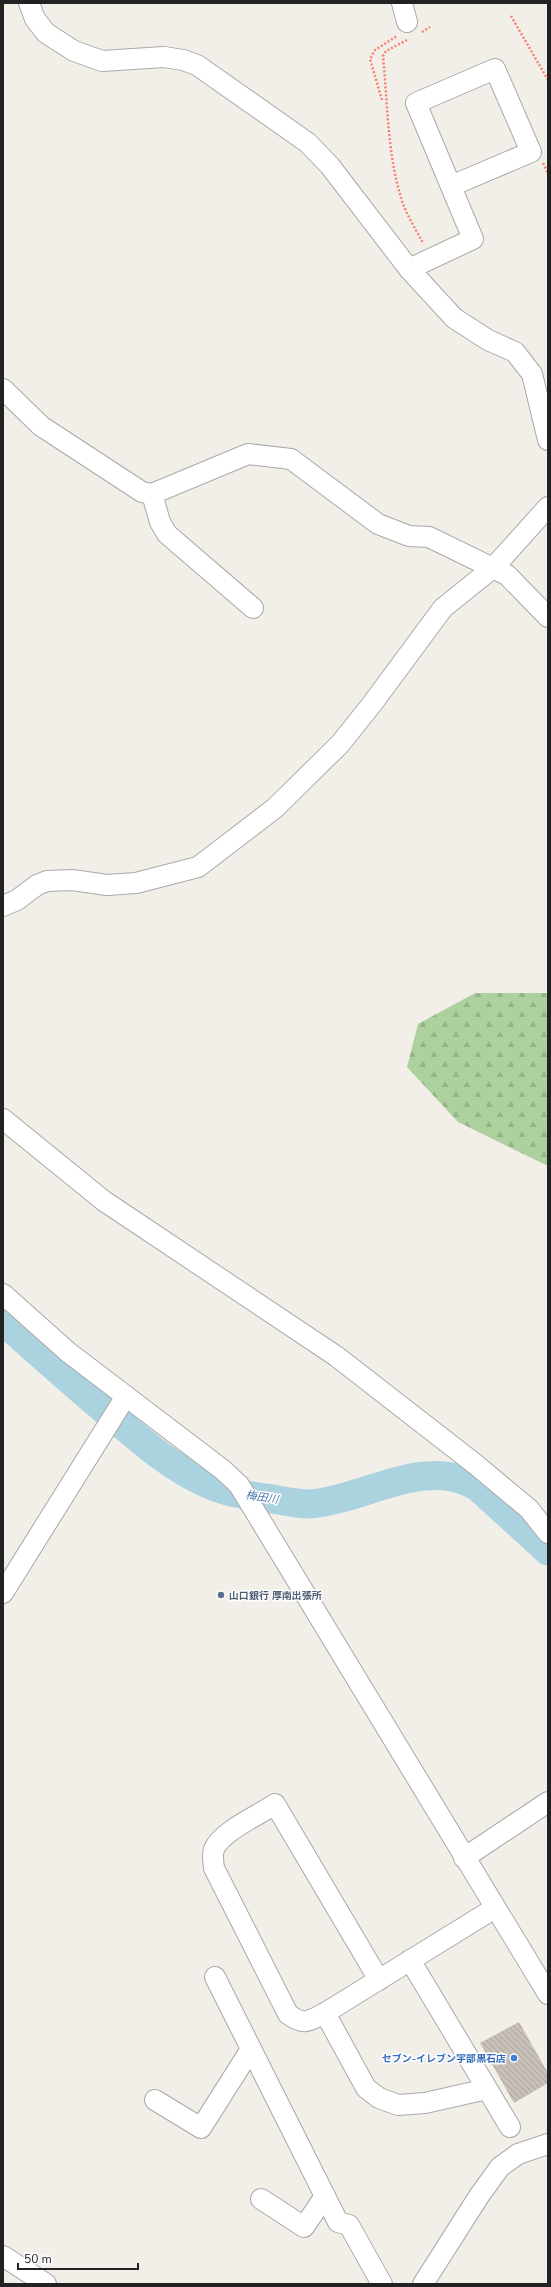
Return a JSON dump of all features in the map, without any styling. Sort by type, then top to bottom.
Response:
[{"type":"street","points":[[29,3],[35,19],[46,33],[74,51],[102,61],[164,57],[183,60],[197,66],[246,98],[308,143],[330,166],[409,269],[454,318],[488,340],[514,352],[532,374],[547,428]]},
{"type":"street","points":[[402,3],[412,31]]},
{"type":"street","points":[[409,269],[473,239],[416,103],[495,68],[531,152],[451,186]]},
{"type":"street","points":[[3,389],[41,426],[142,492],[152,494],[248,454],[291,459],[378,524],[409,536],[429,537],[507,574],[548,617]]},
{"type":"street","points":[[152,494],[160,522],[167,534],[254,608]]},
{"type":"street","points":[[3,906],[17,900],[37,885],[47,881],[72,880],[107,885],[136,883],[198,867],[275,808],[340,744],[372,704],[443,608],[494,567],[548,507]]},
{"type":"street","points":[[3,1119],[104,1201],[336,1356],[475,1464],[529,1509],[548,1533]]},
{"type":"street","points":[[3,1294],[68,1352],[224,1470],[240,1485],[464,1858],[548,1994]]},
{"type":"street","points":[[3,1593],[126,1396]]},
{"type":"street","points":[[464,1858],[548,1802]]},
{"type":"street","points":[[379,1980],[276,1804],[223,1836],[215,1848],[212,1856],[214,1868],[288,2014],[297,2021],[307,2022],[325,2013],[379,1980],[410,1960],[495,1908]]},
{"type":"street","points":[[410,1960],[510,2127]]},
{"type":"street","points":[[216,1977],[338,2222],[349,2225],[376,2280]]},
{"type":"street","points":[[325,2013],[366,2088],[379,2098],[398,2105],[425,2103],[487,2089]]},
{"type":"street","points":[[155,2100],[201,2128],[251,2049]]},
{"type":"street","points":[[424,2284],[479,2196],[500,2167],[518,2154],[548,2144]]},
{"type":"street","points":[[260,2199],[304,2227],[325,2196]]},
{"type":"street","points":[[3,2256],[46,2284]]},
{"type":"path","points":[[511,16],[548,80]]},
{"type":"path","points":[[382,100],[370,59],[375,50],[406,30],[412,31],[430,27]]},
{"type":"path","points":[[412,31],[386,51],[383,56],[388,110],[388,138],[392,165],[404,206],[431,258]]},
{"type":"green space","points":[[475,993],[548,993],[548,1166],[458,1122],[407,1067],[418,1024]]},
{"type":"building","name":"セブン-イレブン宇部黒石店","points":[[519,2022],[548,2073],[548,2083],[514,2103],[480,2043]]},
{"type":"waterway","name":"梅田川","points":[[3,1321],[104,1410],[150,1447],[182,1470],[214,1486],[230,1492],[309,1504],[330,1501],[415,1477],[436,1476],[457,1478],[478,1487],[548,1551]]},
{"type":"place","name":"山口銀行 厚南出張所","points":[[221,1595]]},
{"type":"place","name":"セブン-イレブン宇部黒石店","points":[[514,2058]]}]
